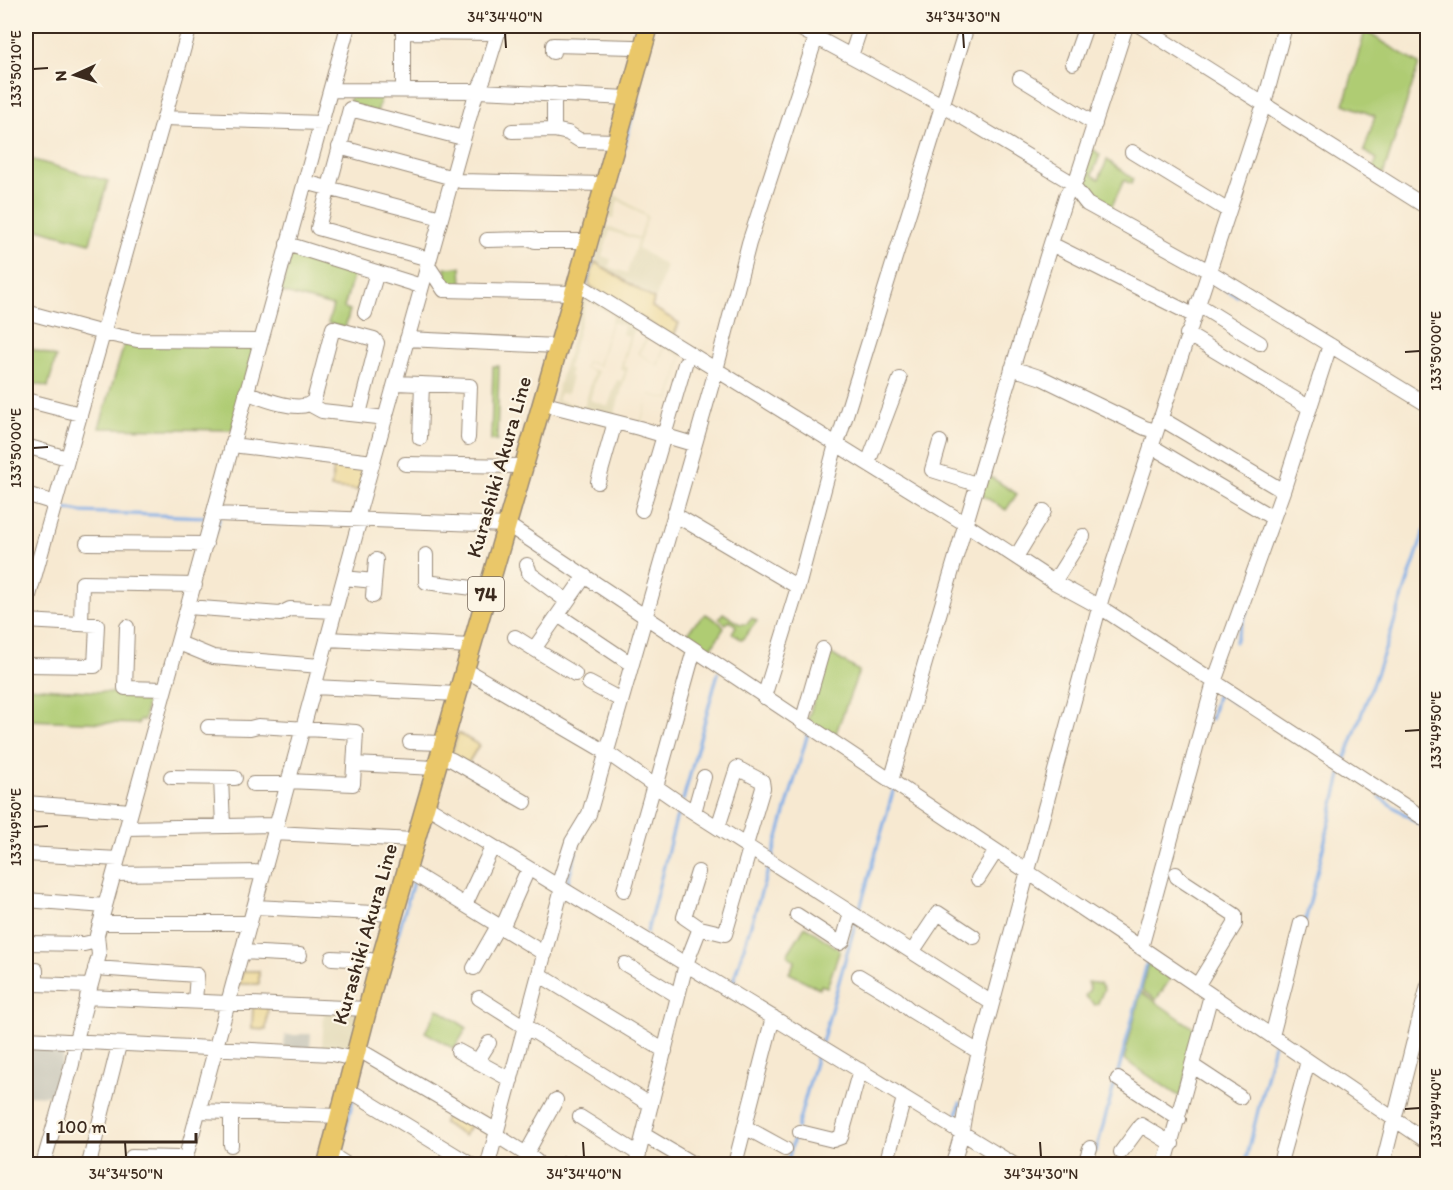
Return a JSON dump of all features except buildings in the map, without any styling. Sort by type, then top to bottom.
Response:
[{"type":"main road","name":"Kurashiki Akura Line","points":[[336,1161],[339,1116],[351,1095],[367,1009],[379,964],[393,914],[412,873],[414,840],[430,808],[457,694],[470,673],[471,646],[523,466],[548,405],[557,346],[649,26]]},
{"type":"street","points":[[26,606],[80,414],[106,334],[167,118],[190,26]]},
{"type":"street","points":[[43,1164],[72,1064],[100,950],[98,941],[105,906],[117,874],[118,859],[129,828],[131,811],[165,689],[191,608],[195,585],[215,514],[215,504],[235,446],[260,341],[308,182],[348,26]]},
{"type":"street","points":[[795,26],[942,107],[1069,181],[1087,204],[1208,270],[1330,348],[1428,405]]},
{"type":"street","points":[[851,56],[861,26]]},
{"type":"street","points":[[768,699],[837,447],[967,26]]},
{"type":"street","points":[[1073,63],[1086,26]]},
{"type":"street","points":[[894,783],[976,484],[1054,246],[1066,196],[1095,124],[1126,26]]},
{"type":"street","points":[[1140,26],[1162,32],[1261,105],[1426,202]]},
{"type":"street","points":[[955,1129],[989,1002],[1027,877],[1100,607],[1155,428],[1187,334],[1192,311],[1208,270],[1225,209],[1261,105],[1285,26]]},
{"type":"street","points":[[130,1164],[132,1157],[179,1158],[184,1162],[201,1111],[216,1049],[245,952],[250,923],[257,907],[264,872],[317,688],[320,666],[330,639],[335,611],[347,579],[360,519],[357,515],[399,383],[411,339],[421,286],[430,267],[441,218],[456,179],[463,138],[474,97],[484,78],[498,29],[403,32],[402,90]]},
{"type":"street","points":[[488,1164],[498,1136],[511,1080],[542,976],[560,887],[572,842],[589,814],[606,752],[617,698],[644,620],[674,514],[690,444],[716,370],[749,243],[816,37]]},
{"type":"street","points":[[553,52],[553,45],[642,49]]},
{"type":"street","points":[[1020,78],[1095,124]]},
{"type":"street","points":[[333,90],[478,91],[554,98],[628,98]]},
{"type":"street","points":[[554,98],[554,130]]},
{"type":"street","points":[[463,138],[350,109],[318,228],[430,267],[444,290],[575,288],[716,370],[837,447],[868,464],[963,527],[1100,607],[1428,821]]},
{"type":"street","points":[[167,118],[322,123]]},
{"type":"street","points":[[512,131],[554,130],[568,133],[579,140],[616,141]]},
{"type":"street","points":[[339,147],[456,179],[604,184]]},
{"type":"street","points":[[1132,152],[1225,209]]},
{"type":"street","points":[[308,182],[441,218]]},
{"type":"street","points":[[487,240],[533,238],[535,241],[588,241]]},
{"type":"street","points":[[290,245],[421,286]]},
{"type":"street","points":[[1054,246],[1260,343]]},
{"type":"street","points":[[365,313],[377,272]]},
{"type":"street","points":[[26,312],[136,340],[260,341]]},
{"type":"street","points":[[311,405],[333,328],[374,339],[377,343],[359,414]]},
{"type":"street","points":[[1187,334],[1310,408]]},
{"type":"street","points":[[411,339],[557,346]]},
{"type":"street","points":[[1145,950],[1215,682],[1283,491],[1330,348]]},
{"type":"street","points":[[642,510],[685,364]]},
{"type":"street","points":[[1015,369],[1042,378],[1155,428],[1283,491]]},
{"type":"street","points":[[868,464],[900,379]]},
{"type":"street","points":[[399,383],[470,386],[468,438]]},
{"type":"street","points":[[420,438],[422,384]]},
{"type":"street","points":[[249,394],[302,407],[311,405],[322,411],[386,418]]},
{"type":"street","points":[[26,400],[80,414]]},
{"type":"street","points":[[548,405],[690,444]]},
{"type":"street","points":[[598,482],[615,422]]},
{"type":"street","points":[[940,442],[932,470],[976,484]]},
{"type":"street","points":[[26,446],[68,458]]},
{"type":"street","points":[[235,446],[373,462]]},
{"type":"street","points":[[1151,446],[1273,518]]},
{"type":"street","points":[[405,464],[523,466]]},
{"type":"street","points":[[26,494],[55,503]]},
{"type":"street","points":[[1016,557],[1044,511]]},
{"type":"street","points":[[215,514],[506,525],[693,654],[768,699],[894,783],[1027,877],[1145,950],[1197,986],[1210,999],[1274,1037],[1307,1064],[1428,1142]]},
{"type":"street","points":[[674,514],[798,587]]},
{"type":"street","points":[[1054,582],[1083,536]]},
{"type":"street","points":[[87,543],[206,544]]},
{"type":"street","points":[[426,555],[426,582],[488,590]]},
{"type":"street","points":[[373,596],[376,560]]},
{"type":"street","points":[[526,572],[567,601]]},
{"type":"street","points":[[534,649],[583,578]]},
{"type":"street","points":[[347,579],[374,581]]},
{"type":"street","points":[[81,624],[82,583],[195,585]]},
{"type":"street","points":[[191,608],[280,614],[290,609],[335,611]]},
{"type":"street","points":[[558,615],[628,662]]},
{"type":"street","points":[[26,665],[95,666],[97,625],[28,622]]},
{"type":"street","points":[[127,627],[125,688],[165,689]]},
{"type":"street","points":[[515,637],[575,674]]},
{"type":"street","points":[[330,639],[471,646]]},
{"type":"street","points":[[181,643],[213,657],[320,666]]},
{"type":"street","points":[[802,722],[823,649]]},
{"type":"street","points":[[624,890],[693,654]]},
{"type":"street","points":[[470,673],[606,752],[989,1002]]},
{"type":"street","points":[[589,683],[617,698]]},
{"type":"street","points":[[317,688],[457,694]]},
{"type":"street","points":[[208,727],[250,728],[258,726],[356,732],[353,784],[290,782],[253,784]]},
{"type":"street","points":[[410,742],[525,802]]},
{"type":"street","points":[[354,764],[442,757]]},
{"type":"street","points":[[698,872],[684,917],[700,928],[725,934],[763,788],[762,781],[737,768],[718,827]]},
{"type":"street","points":[[171,777],[228,778],[223,826]]},
{"type":"street","points":[[686,806],[705,777]]},
{"type":"street","points":[[26,802],[131,811]]},
{"type":"street","points":[[430,808],[860,1070],[1007,1163]]},
{"type":"street","points":[[129,828],[223,826],[414,840]]},
{"type":"street","points":[[26,854],[118,859]]},
{"type":"street","points":[[465,905],[489,854]]},
{"type":"street","points":[[978,879],[993,854]]},
{"type":"street","points":[[117,874],[264,872]]},
{"type":"street","points":[[412,873],[545,954]]},
{"type":"street","points":[[1176,874],[1177,878],[1235,915],[1235,924],[1197,986]]},
{"type":"street","points":[[474,968],[500,927],[525,876]]},
{"type":"street","points":[[26,900],[105,906]]},
{"type":"street","points":[[257,907],[393,914]]},
{"type":"street","points":[[912,952],[938,913],[974,937]]},
{"type":"street","points":[[797,915],[840,943],[855,915]]},
{"type":"street","points":[[103,924],[250,923]]},
{"type":"street","points":[[1274,1037],[1301,923]]},
{"type":"street","points":[[580,1117],[637,1159],[686,964],[700,928]]},
{"type":"street","points":[[27,943],[84,944],[98,941]]},
{"type":"street","points":[[245,952],[300,955]]},
{"type":"street","points":[[332,958],[370,960],[379,964]]},
{"type":"street","points":[[625,964],[678,996]]},
{"type":"street","points":[[95,968],[197,975],[195,1001]]},
{"type":"street","points":[[36,970],[36,984],[88,992],[195,1001],[367,1009]]},
{"type":"street","points":[[542,976],[665,1051]]},
{"type":"street","points":[[859,976],[897,999],[910,1011],[976,1051]]},
{"type":"street","points":[[1383,1164],[1428,985]]},
{"type":"street","points":[[479,998],[651,1105]]},
{"type":"street","points":[[1166,1164],[1210,999]]},
{"type":"street","points":[[735,1164],[773,1017]]},
{"type":"street","points":[[26,1039],[119,1045],[360,1054],[498,1136],[530,1159],[556,1100]]},
{"type":"street","points":[[477,1062],[489,1042]]},
{"type":"street","points":[[89,1164],[119,1045]]},
{"type":"street","points":[[458,1051],[511,1080]]},
{"type":"street","points":[[1281,1159],[1307,1064]]},
{"type":"street","points":[[1193,1066],[1240,1097]]},
{"type":"street","points":[[800,1132],[833,1140],[841,1137],[860,1070]]},
{"type":"street","points":[[1118,1079],[1179,1119]]},
{"type":"street","points":[[351,1095],[470,1164]]},
{"type":"street","points":[[886,1164],[904,1098]]},
{"type":"street","points":[[201,1111],[339,1116]]},
{"type":"street","points":[[231,1113],[231,1145]]},
{"type":"street","points":[[1121,1152],[1142,1125],[1172,1144]]},
{"type":"street","points":[[745,1127],[784,1149]]},
{"type":"street","points":[[953,1164],[962,1136],[955,1129]]},
{"type":"street","points":[[644,1135],[693,1164]]},
{"type":"street","points":[[1085,1164],[1090,1148]]},
{"type":"shaded area","points":[[614,194],[648,216],[638,248],[666,266],[656,298],[595,261]],"holes":[[[618,200],[646,217],[639,238],[606,226],[608,218],[613,219]],[[610,231],[638,240],[627,273],[609,267],[611,259],[602,256]]]},
{"type":"shaded area","points":[[585,295],[649,337],[639,353],[657,365],[664,345],[682,356],[670,400],[649,395],[641,425],[554,402]],"holes":[[[587,300],[613,315],[598,364],[586,361],[584,368],[594,372],[584,407],[557,400],[560,393],[567,394],[572,377],[569,376],[571,369],[568,368]],[[612,322],[624,326],[622,334],[629,336],[620,369],[625,371],[621,381],[617,380],[608,406],[590,400],[598,371],[585,368],[587,362],[599,366]],[[634,329],[647,337],[637,353],[658,366],[665,347],[681,357],[669,399],[649,394],[640,423],[614,416],[628,368],[623,366]]]},
{"type":"shaded area","points":[[324,1009],[359,1013],[350,1047],[343,1050],[322,1050]]},
{"type":"shaded area","points":[[311,1034],[310,1049],[284,1048],[285,1035]]},
{"type":"shaded area","points":[[26,1045],[66,1046],[53,1096],[26,1095]]},
{"type":"green space","points":[[1365,31],[1419,64],[1383,175],[1373,169],[1377,159],[1364,151],[1375,116],[1344,104]]},
{"type":"green space","points":[[351,95],[382,95],[377,112],[349,104]]},
{"type":"green space","points":[[1093,149],[1100,155],[1092,175],[1099,179],[1107,160],[1133,179],[1131,184],[1124,180],[1110,210],[1089,199],[1081,182]]},
{"type":"green space","points":[[30,159],[108,181],[90,243],[26,226],[26,176]]},
{"type":"green space","points":[[292,251],[355,269],[344,308],[350,310],[345,328],[328,323],[333,306],[281,292]]},
{"type":"green space","points":[[461,267],[462,286],[446,284],[445,268]]},
{"type":"green space","points":[[125,342],[251,345],[254,350],[232,430],[99,428]]},
{"type":"green space","points":[[26,347],[56,357],[48,387],[26,381]]},
{"type":"green space","points":[[493,366],[499,366],[497,441],[491,440]]},
{"type":"green space","points":[[986,474],[1017,494],[1006,510],[980,494]]},
{"type":"green space","points":[[723,613],[740,624],[747,624],[752,618],[757,621],[742,640],[732,633],[736,626],[730,621],[725,624],[719,618]]},
{"type":"green space","points":[[706,614],[724,628],[708,653],[685,638],[694,624]]},
{"type":"green space","points":[[828,652],[859,671],[834,738],[808,720]]},
{"type":"green space","points":[[26,687],[148,695],[144,720],[140,720],[138,724],[26,720]]},
{"type":"green space","points":[[805,926],[840,950],[827,987],[821,985],[820,989],[789,973],[795,961],[787,955]]},
{"type":"green space","points":[[1149,962],[1171,978],[1156,1000],[1142,990]]},
{"type":"green space","points":[[1088,982],[1100,984],[1104,989],[1095,1005],[1085,996],[1090,989]]},
{"type":"green space","points":[[1141,992],[1198,1031],[1180,1097],[1124,1059]]},
{"type":"green space","points":[[438,1009],[467,1028],[454,1049],[425,1032]]},
{"type":"sand","points":[[595,262],[654,299],[652,307],[679,323],[673,338],[590,286],[589,281]]},
{"type":"sand","points":[[335,461],[364,465],[358,490],[331,488]]},
{"type":"sand","points":[[458,733],[479,745],[467,765],[451,755]]},
{"type":"sand","points":[[243,971],[259,971],[259,984],[239,984]]},
{"type":"sand","points":[[253,1005],[268,1006],[266,1030],[252,1029]]},
{"type":"sand","points":[[455,1108],[471,1124],[464,1136],[443,1123],[447,1116],[453,1118]]},
{"type":"waterway","points":[[586,283],[638,97]]},
{"type":"waterway","points":[[1213,282],[1237,296]]},
{"type":"waterway","points":[[59,508],[81,512],[205,517]]},
{"type":"waterway","points":[[215,533],[219,519]]},
{"type":"waterway","points":[[1344,762],[1387,644],[1428,520]]},
{"type":"waterway","points":[[1235,642],[1257,584]]},
{"type":"waterway","points":[[683,800],[718,673]]},
{"type":"waterway","points":[[1211,719],[1218,692]]},
{"type":"waterway","points":[[1218,693],[1238,705]]},
{"type":"waterway","points":[[772,858],[808,733]]},
{"type":"waterway","points":[[1305,922],[1342,771]]},
{"type":"waterway","points":[[859,912],[894,788]]},
{"type":"waterway","points":[[1379,797],[1428,830]]},
{"type":"waterway","points":[[647,932],[680,810]]},
{"type":"waterway","points":[[567,885],[576,852]]},
{"type":"waterway","points":[[732,985],[769,867]]},
{"type":"waterway","points":[[384,983],[413,882]]},
{"type":"waterway","points":[[822,1042],[856,921]]},
{"type":"waterway","points":[[1117,1076],[1148,959]]},
{"type":"waterway","points":[[1245,1164],[1274,1044]]},
{"type":"waterway","points":[[797,1128],[818,1051]]},
{"type":"waterway","points":[[1096,1151],[1115,1082]]},
{"type":"waterway","points":[[340,1154],[353,1099]]},
{"type":"waterway","points":[[955,1122],[960,1103]]},
{"type":"waterway","points":[[787,1164],[795,1134]]}]
